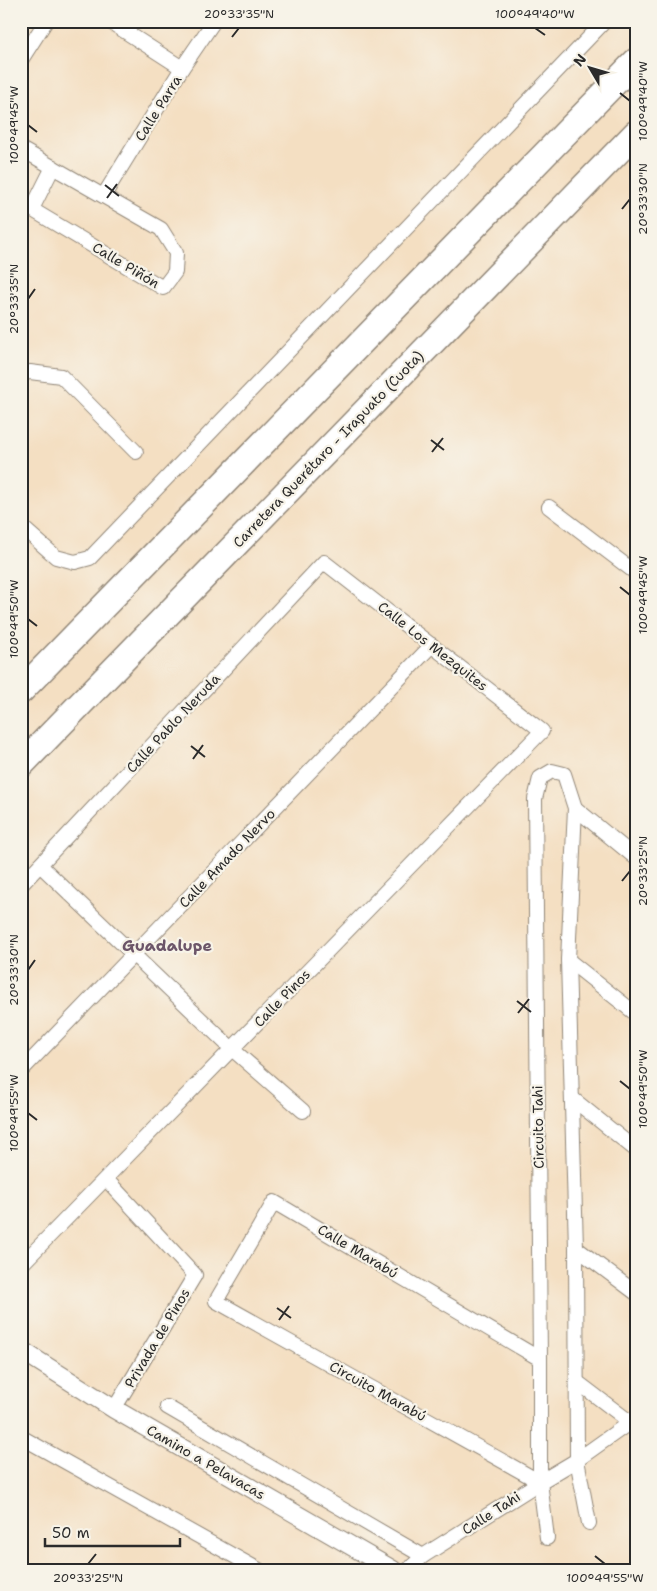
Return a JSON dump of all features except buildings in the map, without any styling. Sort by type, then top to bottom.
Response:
[{"type":"highway","points":[[21,691],[636,61]]},
{"type":"highway","name":"Carretera Querétaro - Irapuato (Cuota)","points":[[21,765],[636,133]]},
{"type":"street","points":[[21,60],[46,21]]},
{"type":"street","points":[[109,21],[182,68]]},
{"type":"street","name":"Calle Parra","points":[[104,195],[182,68],[214,21]]},
{"type":"street","points":[[21,526],[56,556],[75,562],[90,558],[605,21]]},
{"type":"street","name":"Calle Piñón","points":[[21,149],[161,229],[176,253],[175,272],[163,288],[27,206]]},
{"type":"street","points":[[27,206],[53,167]]},
{"type":"street","points":[[21,374],[30,372],[61,376],[136,452]]},
{"type":"street","points":[[549,507],[636,573]]},
{"type":"street","name":"Calle Los Mezquites","points":[[324,562],[542,730]]},
{"type":"street","name":"Calle Pablo Neruda","points":[[21,885],[324,562]]},
{"type":"street","name":"Calle Amado Nervo","points":[[21,1071],[432,645]]},
{"type":"street","name":"Calle Pinos","points":[[21,1265],[542,730]]},
{"type":"street","name":"Circuito Tahi","points":[[547,1538],[540,1482],[535,800],[540,778],[552,771],[564,774],[575,808],[568,960],[576,1248],[577,1460],[589,1523]]},
{"type":"street","points":[[575,808],[636,858]]},
{"type":"street","points":[[40,865],[232,1049],[303,1111]]},
{"type":"street","points":[[568,960],[636,1014]]},
{"type":"street","points":[[573,1099],[636,1150]]},
{"type":"street","name":"Privada de Pinos","points":[[106,1179],[195,1275],[114,1409]]},
{"type":"street","name":"Calle Marabú","points":[[216,1302],[274,1202],[540,1359]]},
{"type":"street","points":[[576,1248],[636,1293]]},
{"type":"street","name":"Circuito Marabú","points":[[216,1302],[540,1482]]},
{"type":"street","name":"Camino a Pelavacas","points":[[21,1350],[114,1409],[393,1570]]},
{"type":"street","points":[[576,1381],[633,1420],[577,1460]]},
{"type":"street","points":[[167,1407],[423,1556]]},
{"type":"street","points":[[21,1437],[259,1570]]},
{"type":"street","name":"Calle Tahi","points":[[408,1570],[423,1556],[577,1460]]},
{"type":"district","name":"Guadalupe","points":[[167,945]]}]
